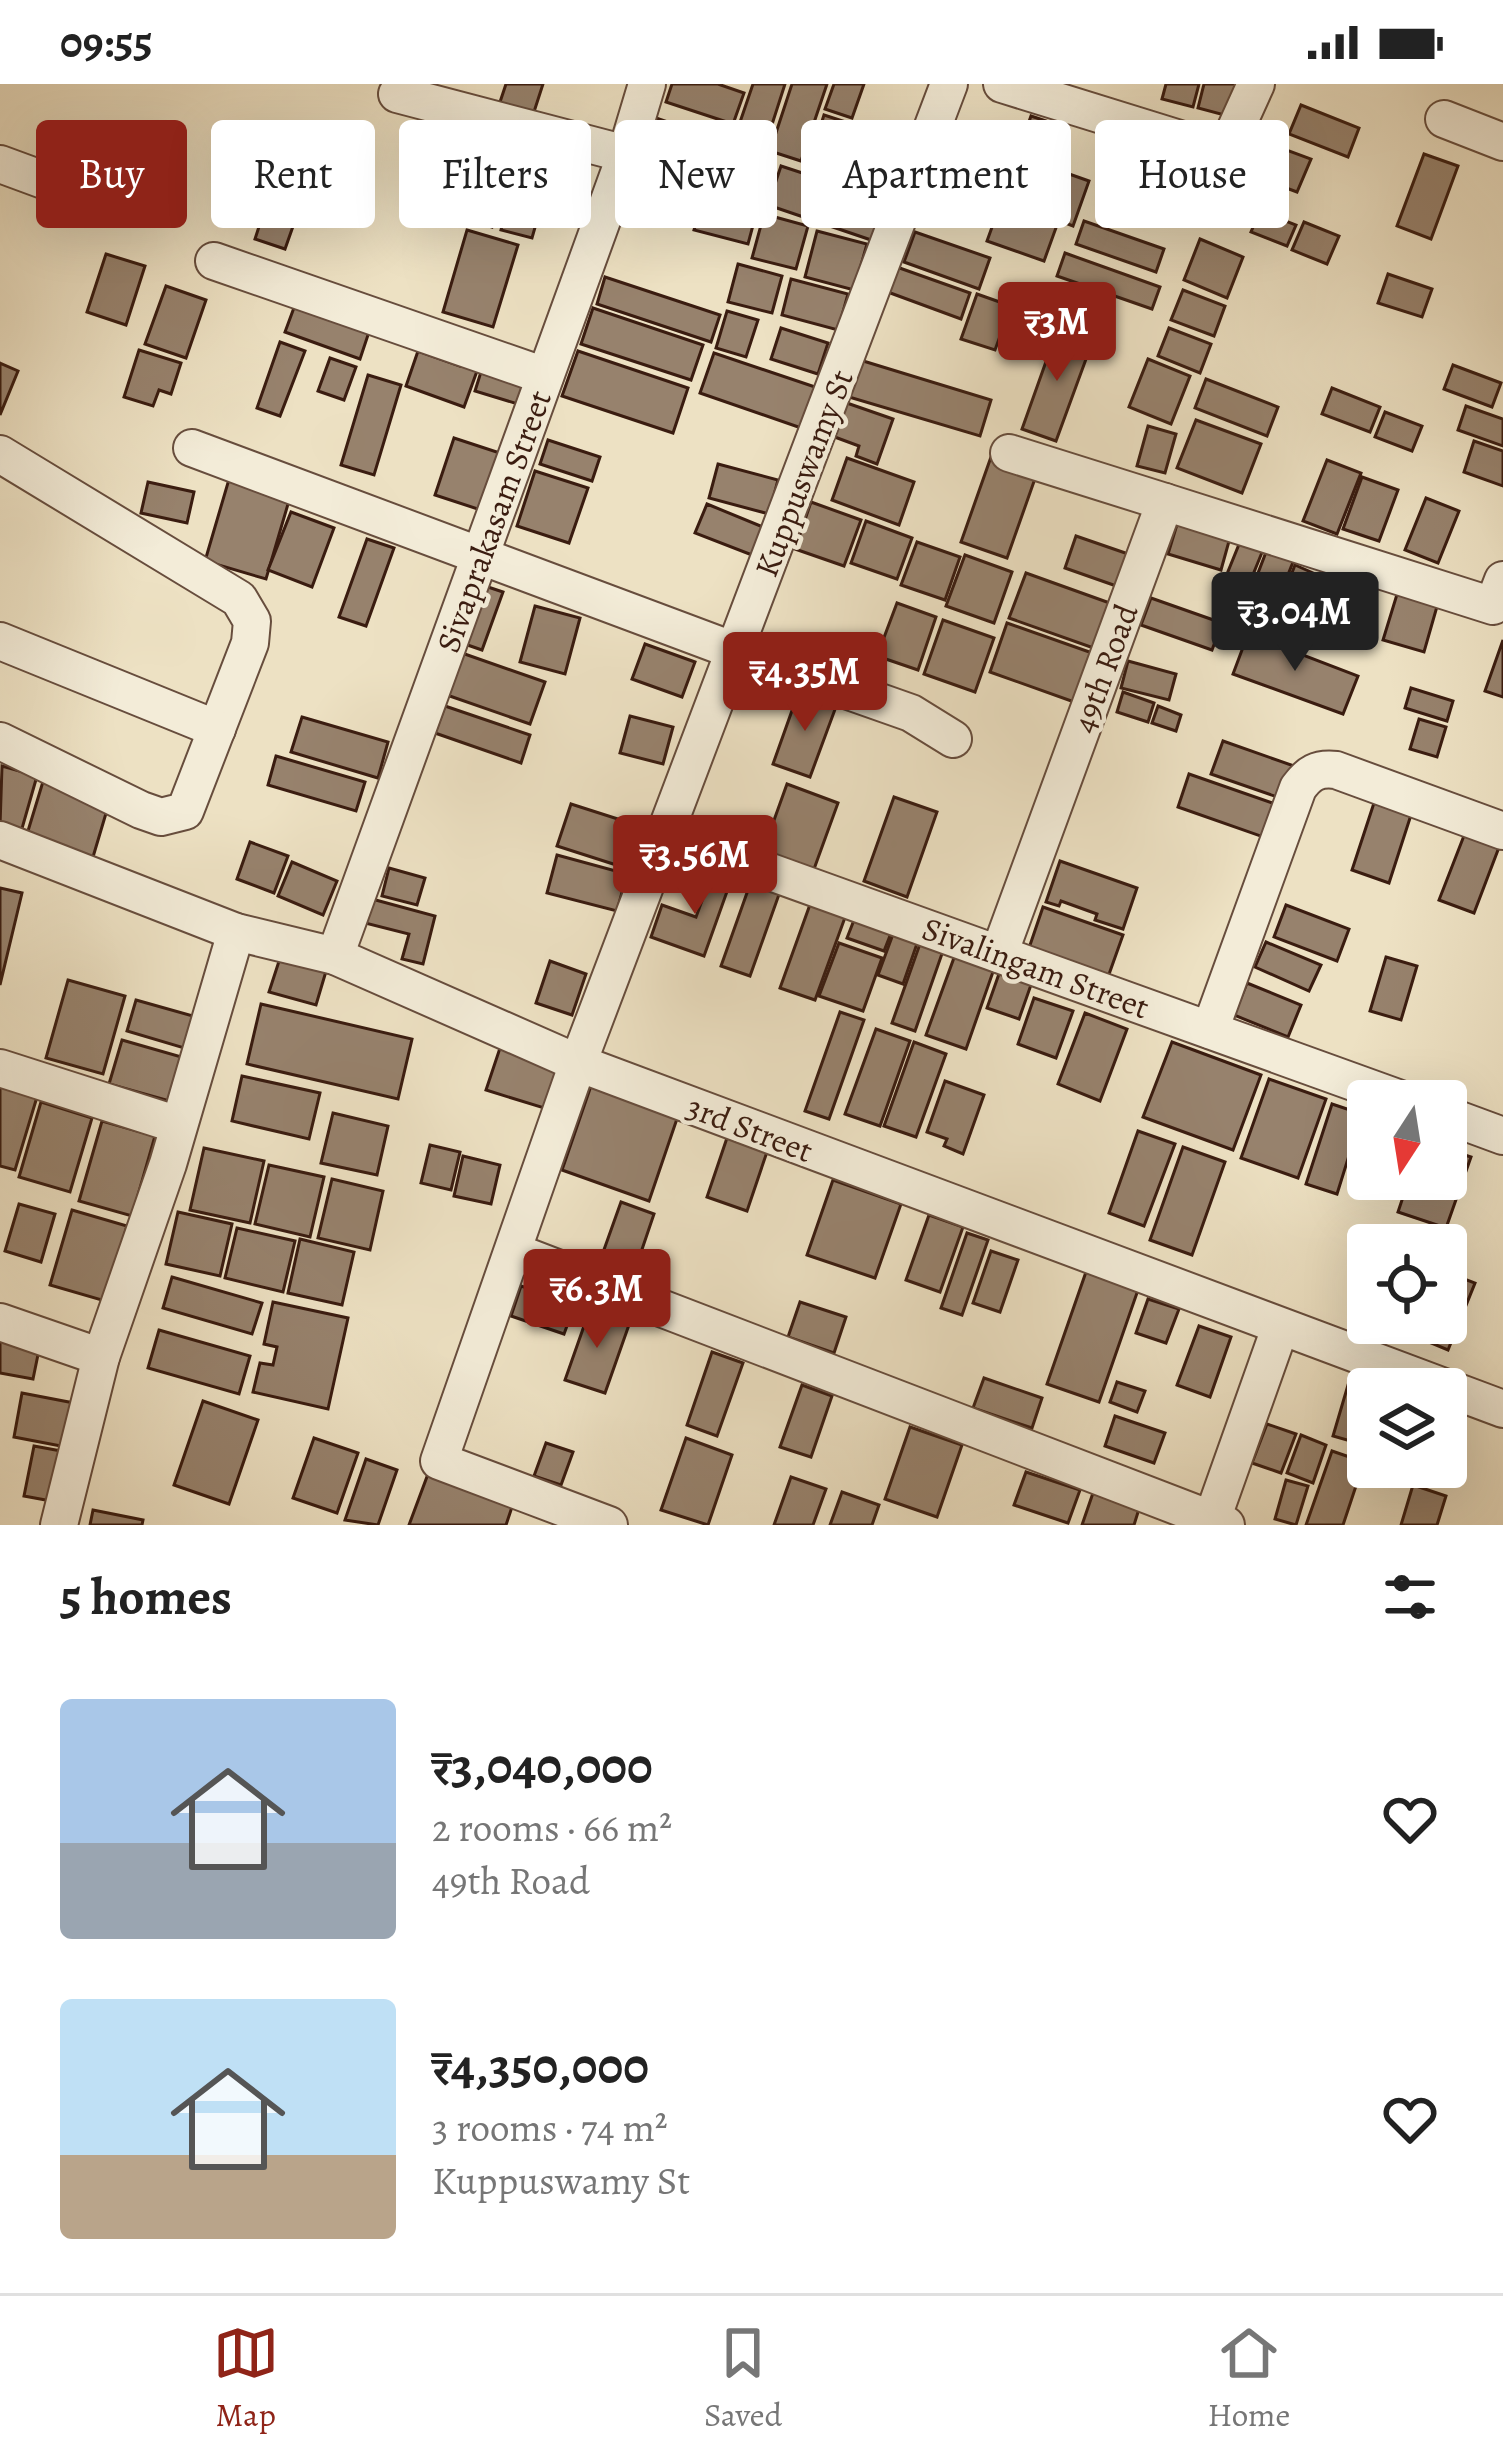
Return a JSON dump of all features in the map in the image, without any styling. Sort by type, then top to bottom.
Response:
[{"type":"street","name":"Sivaprakasam Street","points":[[636,120],[647,84]]},
{"type":"street","name":"Kuppuswamy St","points":[[525,1510],[439,1461],[578,1063],[949,84]]},
{"type":"street","points":[[1002,84],[1212,148],[1232,136],[1256,84]]},
{"type":"street","points":[[397,94],[615,151]]},
{"type":"street","points":[[1444,118],[1503,142]]},
{"type":"street","points":[[0,164],[36,177]]},
{"type":"street","name":"Sivaprakasam Street","points":[[335,956],[615,184]]},
{"type":"street","points":[[214,261],[545,376]]},
{"type":"street","points":[[192,448],[911,713],[953,739]]},
{"type":"street","points":[[1009,453],[1166,502],[1498,593]]},
{"type":"street","points":[[0,454],[239,599],[252,621],[250,644],[185,811],[161,817],[0,741]]},
{"type":"street","name":"49th Road","points":[[999,954],[1166,502]]},
{"type":"street","points":[[0,641],[217,729]]},
{"type":"street","points":[[1210,1030],[1298,788],[1320,768],[1503,831]]},
{"type":"street","name":"Sivalingam Street","points":[[665,834],[1348,1080]]},
{"type":"street","name":"3rd Street","points":[[0,841],[236,932],[335,956],[578,1063],[1503,1409]]},
{"type":"street","points":[[59,1525],[101,1357],[236,932]]},
{"type":"street","points":[[0,1068],[178,1125]]},
{"type":"street","points":[[1467,1123],[1503,1136]]},
{"type":"street","points":[[515,1252],[1216,1523],[1280,1328]]},
{"type":"street","points":[[0,1322],[101,1357]]},
{"type":"street","points":[[525,1510],[609,1525]]},
{"type":"building","points":[[506,84],[543,84],[533,115],[499,105]]},
{"type":"building","points":[[672,84],[718,84],[744,93],[734,120],[666,102]]},
{"type":"building","points":[[753,84],[785,84],[773,120],[741,120]]},
{"type":"building","points":[[792,84],[827,84],[815,120],[801,120],[801,161],[777,153],[777,130]]},
{"type":"building","points":[[834,84],[864,84],[852,118],[825,109]]},
{"type":"building","points":[[1166,84],[1199,84],[1193,107],[1162,99]]},
{"type":"building","points":[[1204,84],[1237,84],[1228,116],[1198,108]]},
{"type":"building","points":[[1301,105],[1359,128],[1348,157],[1289,134]]},
{"type":"building","points":[[1289,151],[1311,159],[1297,192],[1289,189]]},
{"type":"building","points":[[1424,154],[1458,166],[1431,239],[1397,226]]},
{"type":"building","points":[[781,166],[801,173],[801,216],[777,208]]},
{"type":"building","points":[[1071,175],[1089,181],[1071,225]]},
{"type":"building","points":[[777,218],[807,228],[796,269],[752,258],[760,228],[777,228]]},
{"type":"building","points":[[1084,221],[1164,249],[1156,272],[1076,244]]},
{"type":"building","points":[[1289,222],[1296,225],[1287,246],[1251,232],[1253,228],[1289,228]]},
{"type":"building","points":[[1304,222],[1339,236],[1327,264],[1292,250]]},
{"type":"building","points":[[259,228],[292,228],[285,249],[255,239]]},
{"type":"building","points":[[502,228],[535,228],[532,238]]},
{"type":"building","points":[[695,228],[752,228],[748,244]]},
{"type":"building","points":[[836,228],[879,228],[874,241]]},
{"type":"building","points":[[992,228],[1056,228],[1044,261],[987,241]]},
{"type":"building","points":[[467,230],[518,245],[493,327],[443,312]]},
{"type":"building","points":[[817,231],[867,244],[854,290],[805,277]]},
{"type":"building","points":[[915,232],[990,258],[979,289],[904,262]]},
{"type":"building","points":[[1200,239],[1243,257],[1227,298],[1184,280]]},
{"type":"building","points":[[1065,253],[1160,287],[1152,309],[1057,276]]},
{"type":"building","points":[[106,254],[145,266],[126,325],[87,312]]},
{"type":"building","points":[[738,264],[782,276],[772,313],[728,302]]},
{"type":"building","points":[[894,266],[970,293],[961,319],[885,291]]},
{"type":"building","points":[[1388,274],[1432,289],[1422,317],[1378,303]]},
{"type":"building","points":[[605,277],[720,315],[711,342],[597,304]]},
{"type":"building","points":[[791,279],[848,294],[838,330],[782,315]]},
{"type":"building","points":[[166,286],[206,300],[186,358],[145,344]]},
{"type":"building","points":[[1183,290],[1225,306],[1214,336],[1171,320]]},
{"type":"building","points":[[977,294],[1011,306],[995,350],[961,339]]},
{"type":"building","points":[[295,305],[369,332],[360,359],[285,332]]},
{"type":"building","points":[[593,308],[703,345],[691,380],[581,344]]},
{"type":"building","points":[[727,311],[758,320],[746,357],[716,348]]},
{"type":"building","points":[[781,328],[828,343],[818,374],[771,359]]},
{"type":"building","points":[[1058,328],[1093,340],[1056,441],[1022,429]]},
{"type":"building","points":[[1169,328],[1211,344],[1200,373],[1158,356]]},
{"type":"building","points":[[280,342],[305,351],[280,416],[257,408]]},
{"type":"building","points":[[139,350],[181,363],[171,394],[159,390],[153,406],[124,397]]},
{"type":"building","points":[[418,351],[460,366],[464,355],[481,360],[464,407],[406,386]]},
{"type":"building","points":[[578,351],[688,388],[673,433],[562,396]]},
{"type":"building","points":[[714,353],[821,389],[807,430],[700,393]]},
{"type":"building","points":[[330,358],[356,367],[344,400],[318,391]]},
{"type":"building","points":[[485,359],[531,373],[521,405],[475,391]]},
{"type":"building","points":[[1148,359],[1190,376],[1171,424],[1129,407]]},
{"type":"building","points":[[860,360],[991,400],[980,436],[849,397]]},
{"type":"building","points":[[0,363],[18,371],[0,415]]},
{"type":"building","points":[[1453,365],[1501,383],[1492,407],[1444,389]]},
{"type":"building","points":[[368,375],[401,385],[374,475],[341,465]]},
{"type":"building","points":[[1206,379],[1278,407],[1267,436],[1195,408]]},
{"type":"building","points":[[1332,388],[1380,407],[1370,432],[1322,414]]},
{"type":"building","points":[[844,402],[893,419],[877,464],[856,456],[859,446],[832,436]]},
{"type":"building","points":[[1466,406],[1503,419],[1503,446],[1458,430]]},
{"type":"building","points":[[1385,412],[1422,426],[1412,451],[1375,437]]},
{"type":"building","points":[[1196,420],[1261,444],[1242,493],[1177,468]]},
{"type":"building","points":[[1148,426],[1176,434],[1165,473],[1137,466]]},
{"type":"building","points":[[454,438],[509,456],[490,513],[435,495]]},
{"type":"building","points":[[548,440],[600,457],[592,481],[540,464]]},
{"type":"building","points":[[1474,441],[1503,451],[1503,486],[1464,472]]},
{"type":"building","points":[[991,457],[1037,473],[1007,558],[961,542]]},
{"type":"building","points":[[847,458],[914,482],[899,525],[832,500]]},
{"type":"building","points":[[1327,460],[1361,473],[1337,534],[1303,521]]},
{"type":"building","points":[[718,464],[778,480],[769,514],[709,498]]},
{"type":"building","points":[[232,469],[293,487],[266,579],[205,561]]},
{"type":"building","points":[[535,471],[588,488],[569,543],[517,526]]},
{"type":"building","points":[[1362,477],[1398,490],[1379,541],[1343,529]]},
{"type":"building","points":[[148,482],[194,492],[187,523],[141,513]]},
{"type":"building","points":[[1426,498],[1459,511],[1438,563],[1405,550]]},
{"type":"building","points":[[811,502],[861,520],[844,566],[795,549]]},
{"type":"building","points":[[707,504],[763,527],[752,555],[695,533]]},
{"type":"building","points":[[291,512],[334,528],[312,587],[268,570]]},
{"type":"building","points":[[1179,518],[1231,534],[1221,570],[1168,554]]},
{"type":"building","points":[[866,521],[912,538],[897,579],[851,563]]},
{"type":"building","points":[[1076,536],[1134,556],[1122,588],[1065,568]]},
{"type":"building","points":[[1242,537],[1265,545],[1237,614],[1214,606]]},
{"type":"building","points":[[367,539],[394,548],[366,626],[339,617]]},
{"type":"building","points":[[917,542],[960,557],[945,600],[901,585]]},
{"type":"building","points":[[1268,547],[1295,557],[1268,625],[1242,615]]},
{"type":"building","points":[[965,555],[1012,572],[994,623],[946,606]]},
{"type":"building","points":[[1295,565],[1313,573],[1289,631],[1272,624]]},
{"type":"building","points":[[1026,573],[1118,606],[1102,651],[1009,618]]},
{"type":"building","points":[[476,583],[503,592],[482,650],[456,641]]},
{"type":"building","points":[[1398,591],[1438,603],[1424,652],[1383,640]]},
{"type":"building","points":[[1151,598],[1222,623],[1212,650],[1141,625]]},
{"type":"building","points":[[897,603],[936,617],[918,670],[877,656]]},
{"type":"building","points":[[535,606],[580,618],[565,674],[520,662]]},
{"type":"building","points":[[943,620],[994,638],[975,692],[924,674]]},
{"type":"building","points":[[1007,623],[1095,654],[1077,703],[990,672]]},
{"type":"building","points":[[1248,634],[1358,676],[1343,714],[1233,674]]},
{"type":"building","points":[[1503,640],[1503,697],[1485,691]]},
{"type":"building","points":[[645,644],[695,662],[682,697],[632,679]]},
{"type":"building","points":[[459,652],[545,682],[530,724],[444,694]]},
{"type":"building","points":[[1128,661],[1176,674],[1169,700],[1121,688]]},
{"type":"building","points":[[1411,688],[1453,701],[1447,721],[1405,708]]},
{"type":"building","points":[[799,691],[837,704],[810,777],[773,764]]},
{"type":"building","points":[[1123,692],[1154,703],[1148,722],[1117,712]]},
{"type":"building","points":[[445,706],[530,735],[521,763],[435,733]]},
{"type":"building","points":[[1158,706],[1181,715],[1176,731],[1152,723]]},
{"type":"building","points":[[630,716],[673,727],[663,764],[620,753]]},
{"type":"building","points":[[302,717],[388,742],[378,778],[291,752]]},
{"type":"building","points":[[1419,719],[1446,727],[1437,757],[1410,749]]},
{"type":"building","points":[[1223,741],[1294,766],[1283,799],[1211,774]]},
{"type":"building","points":[[276,756],[365,782],[356,811],[268,785]]},
{"type":"building","points":[[2,766],[37,776],[21,832],[0,826]]},
{"type":"building","points":[[1189,774],[1284,807],[1272,840],[1178,807]]},
{"type":"building","points":[[45,775],[110,800],[90,867],[24,844]]},
{"type":"building","points":[[787,784],[838,803],[810,880],[759,862]]},
{"type":"building","points":[[894,797],[937,812],[907,897],[864,881]]},
{"type":"building","points":[[1374,803],[1411,815],[1389,883],[1352,870]]},
{"type":"building","points":[[571,804],[646,828],[632,870],[557,846]]},
{"type":"building","points":[[1467,828],[1501,842],[1474,913],[1439,900]]},
{"type":"building","points":[[250,842],[288,856],[274,893],[237,879]]},
{"type":"building","points":[[557,855],[627,874],[617,911],[547,893]]},
{"type":"building","points":[[1060,861],[1137,888],[1123,929],[1061,901],[1059,906],[1046,902]]},
{"type":"building","points":[[292,862],[337,881],[323,915],[278,896]]},
{"type":"building","points":[[715,865],[734,872],[704,956],[651,937],[662,905],[696,917]]},
{"type":"building","points":[[389,868],[425,878],[417,905],[382,896]]},
{"type":"building","points":[[753,876],[782,886],[750,976],[721,966]]},
{"type":"building","points":[[0,888],[22,893],[0,985]]},
{"type":"building","points":[[372,899],[435,916],[423,964],[402,959],[409,934],[365,923]]},
{"type":"building","points":[[812,899],[847,912],[815,1000],[780,988]]},
{"type":"building","points":[[1286,905],[1349,929],[1337,961],[1274,937]]},
{"type":"building","points":[[1043,907],[1123,935],[1108,977],[1029,948]]},
{"type":"building","points":[[856,915],[893,928],[884,951],[847,938]]},
{"type":"building","points":[[896,926],[920,935],[903,984],[878,975]]},
{"type":"building","points":[[921,941],[944,948],[915,1031],[892,1023]]},
{"type":"building","points":[[1266,942],[1321,965],[1309,991],[1255,967]]},
{"type":"building","points":[[839,943],[882,958],[863,1011],[819,996]]},
{"type":"building","points":[[281,955],[327,968],[316,1005],[269,992]]},
{"type":"building","points":[[955,955],[994,969],[966,1049],[926,1035]]},
{"type":"building","points":[[1386,957],[1417,966],[1401,1020],[1370,1011]]},
{"type":"building","points":[[550,961],[586,974],[572,1015],[536,1003]]},
{"type":"building","points":[[1000,971],[1032,982],[1019,1019],[987,1008]]},
{"type":"building","points":[[68,980],[125,996],[103,1074],[46,1058]]},
{"type":"building","points":[[1247,983],[1301,1005],[1288,1037],[1234,1015]]},
{"type":"building","points":[[1034,998],[1073,1011],[1056,1058],[1018,1044]]},
{"type":"building","points":[[136,1000],[193,1016],[184,1048],[127,1031]]},
{"type":"building","points":[[261,1004],[412,1039],[398,1099],[247,1064]]},
{"type":"building","points":[[840,1012],[864,1020],[829,1119],[805,1111]]},
{"type":"building","points":[[1085,1013],[1127,1029],[1100,1101],[1058,1084]]},
{"type":"building","points":[[876,1029],[910,1041],[880,1126],[845,1114]]},
{"type":"building","points":[[122,1040],[185,1058],[173,1102],[109,1084]]},
{"type":"building","points":[[914,1042],[946,1054],[916,1137],[884,1126]]},
{"type":"building","points":[[1172,1042],[1261,1075],[1233,1150],[1143,1117]]},
{"type":"building","points":[[501,1045],[559,1063],[544,1108],[486,1090]]},
{"type":"building","points":[[242,1076],[320,1093],[309,1139],[232,1121]]},
{"type":"building","points":[[1269,1079],[1326,1099],[1298,1178],[1241,1158]]},
{"type":"building","points":[[593,1080],[680,1110],[649,1201],[562,1170]]},
{"type":"building","points":[[945,1081],[984,1095],[963,1154],[944,1146],[947,1139],[927,1132]]},
{"type":"building","points":[[0,1086],[37,1097],[15,1170],[0,1166]]},
{"type":"building","points":[[41,1102],[92,1118],[70,1192],[19,1177]]},
{"type":"building","points":[[1332,1104],[1347,1109],[1347,1162],[1337,1194],[1306,1184]]},
{"type":"building","points":[[333,1113],[388,1126],[377,1175],[321,1163]]},
{"type":"building","points":[[102,1121],[155,1136],[132,1216],[79,1201]]},
{"type":"building","points":[[1138,1131],[1175,1144],[1144,1226],[1109,1213]]},
{"type":"building","points":[[729,1132],[769,1146],[747,1211],[707,1197]]},
{"type":"building","points":[[430,1145],[460,1152],[451,1190],[421,1183]]},
{"type":"building","points":[[1183,1147],[1225,1162],[1192,1255],[1150,1240]]},
{"type":"building","points":[[204,1148],[264,1161],[250,1223],[190,1210]]},
{"type":"building","points":[[463,1156],[500,1165],[491,1204],[454,1196]]},
{"type":"building","points":[[269,1165],[324,1177],[310,1237],[255,1224]]},
{"type":"building","points":[[332,1179],[383,1191],[370,1250],[318,1238]]},
{"type":"building","points":[[833,1180],[901,1204],[875,1278],[807,1255]]},
{"type":"building","points":[[1402,1200],[1456,1200],[1447,1224],[1398,1212]]},
{"type":"building","points":[[621,1202],[654,1214],[635,1270],[601,1258]]},
{"type":"building","points":[[19,1204],[55,1214],[41,1262],[5,1251]]},
{"type":"building","points":[[72,1210],[127,1226],[105,1301],[50,1285]]},
{"type":"building","points":[[178,1212],[232,1224],[220,1276],[166,1264]]},
{"type":"building","points":[[929,1215],[963,1227],[940,1292],[906,1280]]},
{"type":"building","points":[[237,1228],[295,1241],[283,1292],[225,1278]]},
{"type":"building","points":[[967,1233],[988,1240],[962,1315],[941,1308]]},
{"type":"building","points":[[300,1239],[354,1252],[342,1305],[288,1293]]},
{"type":"building","points":[[991,1251],[1018,1260],[1000,1312],[973,1303]]},
{"type":"building","points":[[1086,1272],[1138,1290],[1099,1402],[1047,1384]]},
{"type":"building","points":[[172,1277],[262,1303],[252,1334],[163,1308]]},
{"type":"building","points":[[1467,1280],[1475,1283],[1467,1303]]},
{"type":"building","points":[[521,1286],[575,1304],[564,1334],[511,1316]]},
{"type":"building","points":[[1148,1299],[1179,1309],[1166,1343],[1136,1333]]},
{"type":"building","points":[[273,1302],[348,1318],[328,1409],[253,1392],[260,1363],[273,1365],[277,1347],[264,1344]]},
{"type":"building","points":[[800,1302],[846,1317],[834,1353],[788,1337]]},
{"type":"building","points":[[590,1309],[630,1322],[605,1393],[565,1380]]},
{"type":"building","points":[[1199,1326],[1231,1337],[1210,1397],[1177,1385]]},
{"type":"building","points":[[159,1330],[250,1356],[239,1394],[148,1368]]},
{"type":"building","points":[[0,1332],[41,1340],[33,1379],[0,1373]]},
{"type":"building","points":[[712,1352],[743,1363],[717,1436],[687,1425]]},
{"type":"building","points":[[984,1378],[1042,1398],[1032,1428],[973,1408]]},
{"type":"building","points":[[1117,1382],[1145,1391],[1137,1412],[1110,1402]]},
{"type":"building","points":[[802,1385],[832,1396],[811,1457],[780,1447]]},
{"type":"building","points":[[1347,1388],[1347,1440],[1333,1436]]},
{"type":"building","points":[[22,1393],[74,1403],[66,1447],[14,1437]]},
{"type":"building","points":[[203,1401],[258,1420],[229,1504],[174,1485]]},
{"type":"building","points":[[1115,1416],[1165,1433],[1154,1463],[1105,1446]]},
{"type":"building","points":[[1267,1424],[1296,1434],[1281,1473],[1252,1463]]},
{"type":"building","points":[[910,1427],[962,1445],[937,1517],[885,1499]]},
{"type":"building","points":[[1301,1435],[1326,1445],[1313,1483],[1287,1473]]},
{"type":"building","points":[[314,1438],[358,1453],[337,1513],[293,1498]]},
{"type":"building","points":[[686,1438],[732,1455],[708,1525],[661,1510]]},
{"type":"building","points":[[546,1443],[573,1452],[561,1485],[534,1476]]},
{"type":"building","points":[[34,1446],[61,1451],[51,1501],[24,1496]]},
{"type":"building","points":[[1332,1451],[1347,1456],[1347,1488],[1355,1488],[1343,1525],[1306,1525]]},
{"type":"building","points":[[366,1459],[397,1470],[378,1525],[345,1520]]},
{"type":"building","points":[[1026,1472],[1080,1490],[1068,1523],[1014,1505]]},
{"type":"building","points":[[428,1474],[513,1504],[506,1525],[409,1525]]},
{"type":"building","points":[[791,1477],[826,1489],[813,1525],[774,1525]]},
{"type":"building","points":[[1286,1480],[1308,1486],[1296,1525],[1275,1519]]},
{"type":"building","points":[[1412,1488],[1446,1496],[1437,1525],[1401,1525]]},
{"type":"building","points":[[842,1492],[879,1505],[872,1525],[830,1525]]},
{"type":"building","points":[[1093,1493],[1139,1509],[1134,1525],[1082,1525]]},
{"type":"building","points":[[93,1510],[143,1520],[142,1525],[90,1525]]}]
